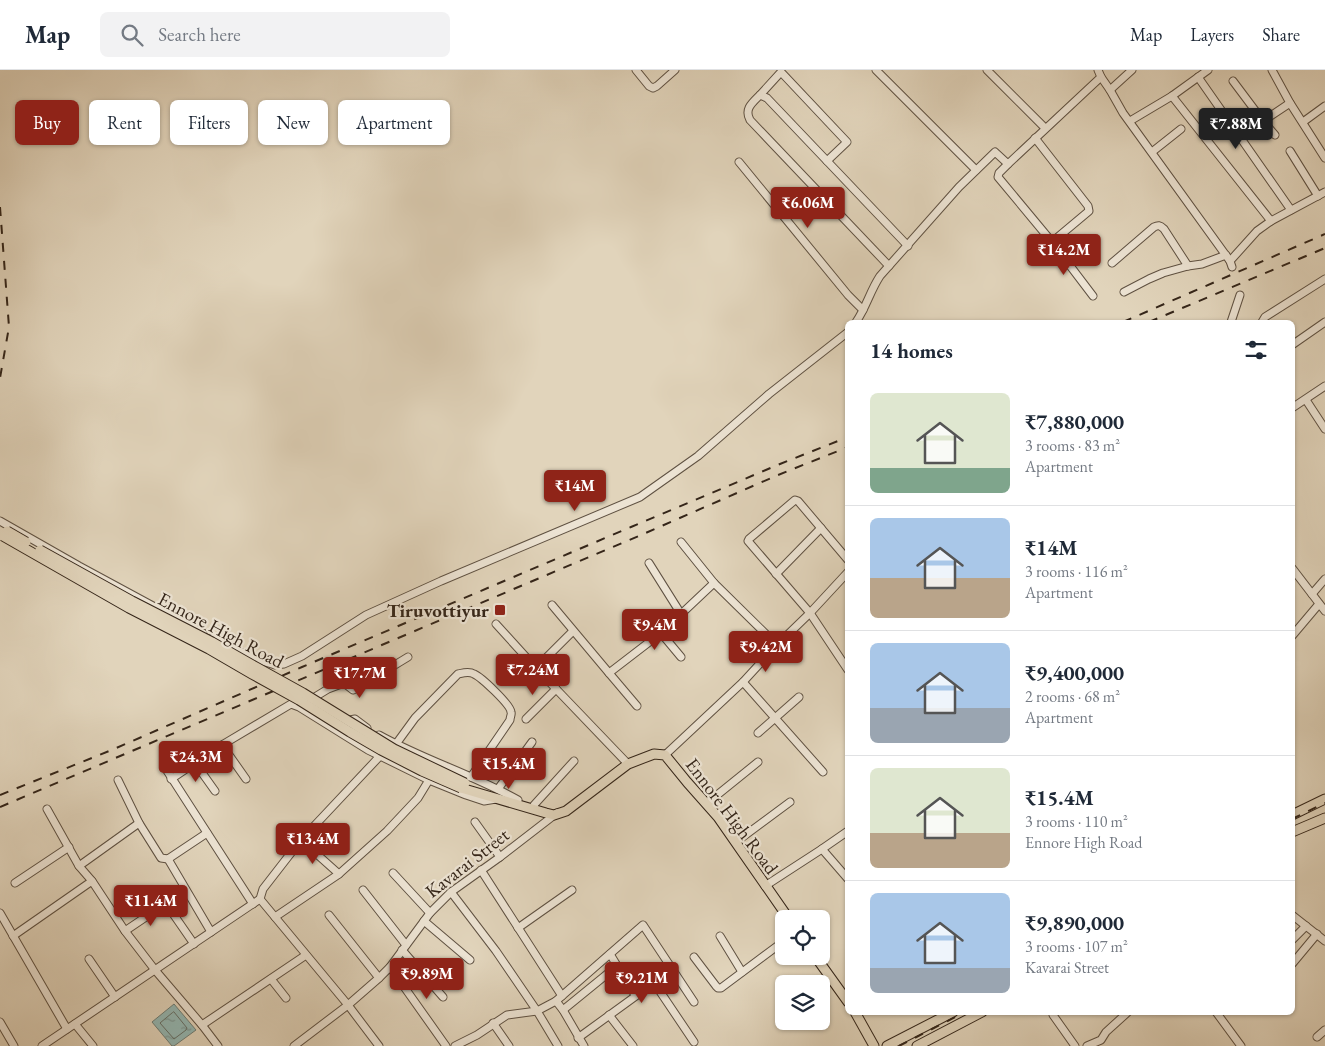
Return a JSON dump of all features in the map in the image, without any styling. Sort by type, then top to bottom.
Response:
[{"type":"main road","name":"Ennore High Road","points":[[2,532],[256,666],[394,750],[492,794],[560,812]]},
{"type":"main road","name":"Ennore High Road","points":[[466,783],[496,799],[546,813],[560,812],[628,764],[654,754],[665,755],[718,817],[782,910]]},
{"type":"main road","points":[[1295,814],[1325,799]]},
{"type":"main road","points":[[1295,831],[1325,818]]},
{"type":"main road","points":[[821,965],[845,998]]},
{"type":"main road","points":[[857,1015],[874,1046]]},
{"type":"main road","points":[[887,1046],[947,1015]]},
{"type":"main road","points":[[917,1046],[976,1015]]},
{"type":"street","points":[[636,70],[649,86],[653,88],[675,70]]},
{"type":"street","points":[[876,70],[976,170]]},
{"type":"street","points":[[987,70],[1045,128]]},
{"type":"street","points":[[1110,90],[1132,70]]},
{"type":"street","points":[[1130,121],[1172,96],[1208,70]]},
{"type":"street","points":[[1272,70],[1290,103],[1325,158]]},
{"type":"street","points":[[827,161],[847,142],[781,72],[750,106],[747,114],[750,120],[889,266]]},
{"type":"street","points":[[1093,296],[998,176],[1100,74],[1123,113],[1229,261]]},
{"type":"street","points":[[1198,77],[1291,210]]},
{"type":"street","points":[[1233,81],[1276,135]]},
{"type":"street","points":[[760,95],[767,98],[908,246]]},
{"type":"street","points":[[1172,96],[1271,221]]},
{"type":"street","points":[[1263,121],[1290,103]]},
{"type":"street","points":[[1303,122],[1325,106]]},
{"type":"street","points":[[1152,152],[1181,130]]},
{"type":"street","points":[[1035,138],[1089,209],[1052,242]]},
{"type":"street","points":[[1124,292],[1149,278],[1163,273],[1188,266],[1229,261],[1257,231],[1271,221],[1322,194],[1290,151]]},
{"type":"street","points":[[857,320],[874,285],[889,266],[976,170],[995,152],[1008,164]]},
{"type":"street","points":[[739,162],[848,295],[863,310]]},
{"type":"street","points":[[1112,263],[1154,227],[1162,226],[1188,266]]},
{"type":"street","points":[[1263,320],[1265,317],[1325,279]]},
{"type":"street","points":[[1231,320],[1240,295]]},
{"type":"street","points":[[1295,343],[1325,322]]},
{"type":"street","points":[[0,521],[86,570],[241,652],[275,665],[284,664],[302,656],[366,615],[441,581],[640,497],[698,456],[769,394],[845,334]]},
{"type":"street","points":[[1295,406],[1325,386]]},
{"type":"street","points":[[1306,400],[1325,430]]},
{"type":"street","points":[[845,556],[798,501],[795,500],[749,539],[749,543],[810,613],[845,666]]},
{"type":"street","points":[[776,574],[821,528]]},
{"type":"street","points":[[681,542],[714,583],[776,645]]},
{"type":"street","points":[[649,563],[681,614]]},
{"type":"street","points":[[1295,572],[1325,611]]},
{"type":"street","points":[[665,755],[743,682],[776,645],[810,613],[845,575]]},
{"type":"street","points":[[1312,594],[1325,579]]},
{"type":"street","points":[[609,673],[661,632],[714,583]]},
{"type":"street","points":[[1295,632],[1319,604]]},
{"type":"street","points":[[552,605],[637,706]]},
{"type":"street","points":[[496,624],[628,764]]},
{"type":"street","points":[[536,668],[573,631]]},
{"type":"street","points":[[661,632],[681,657]]},
{"type":"street","points":[[299,707],[338,684],[344,683],[353,690],[408,657]]},
{"type":"street","points":[[396,744],[415,718],[458,674],[466,672],[474,674],[495,691],[512,713],[510,720],[466,783]]},
{"type":"street","points":[[743,682],[823,772]]},
{"type":"street","points":[[526,719],[556,689]]},
{"type":"street","points":[[758,733],[799,697]]},
{"type":"street","points":[[171,778],[288,705],[294,704],[380,756],[429,780],[484,801],[496,799]]},
{"type":"street","points":[[341,732],[350,720],[355,720],[374,733],[466,783],[498,789],[518,800]]},
{"type":"street","points":[[498,789],[532,742]]},
{"type":"street","points":[[222,746],[246,779]]},
{"type":"street","points":[[42,1046],[260,899],[263,890],[301,840],[380,756]]},
{"type":"street","points":[[534,805],[574,761]]},
{"type":"street","points":[[706,804],[758,762]]},
{"type":"street","points":[[195,763],[215,791]]},
{"type":"street","points":[[164,766],[253,904]]},
{"type":"street","points":[[118,780],[139,823],[161,858],[168,859],[207,833]]},
{"type":"street","points":[[275,917],[339,874],[387,831],[418,798],[429,780]]},
{"type":"street","points":[[736,842],[790,802]]},
{"type":"street","points":[[46,809],[79,866],[92,881],[125,931],[218,1046]]},
{"type":"street","name":"Kavarai Street","points":[[294,1046],[380,978],[430,913],[450,892],[560,812]]},
{"type":"street","points":[[475,822],[500,857]]},
{"type":"street","points":[[79,866],[139,823]]},
{"type":"street","points":[[765,886],[845,833]]},
{"type":"street","points":[[301,840],[339,874]]},
{"type":"street","points":[[15,883],[69,847]]},
{"type":"street","points":[[822,849],[845,876]]},
{"type":"street","points":[[168,859],[211,932]]},
{"type":"street","points":[[481,870],[518,928],[584,1046]]},
{"type":"street","points":[[393,873],[430,913]]},
{"type":"street","points":[[13,936],[92,881]]},
{"type":"street","points":[[363,890],[404,948],[443,997]]},
{"type":"street","points":[[518,928],[572,890]]},
{"type":"street","points":[[450,892],[496,951],[537,1011],[558,1046]]},
{"type":"street","points":[[260,899],[348,1005],[379,1046]]},
{"type":"street","points":[[125,931],[165,904],[168,905],[194,944]]},
{"type":"street","points":[[0,913],[67,1029]]},
{"type":"street","points":[[329,915],[380,978]]},
{"type":"street","points":[[1295,917],[1325,941]]},
{"type":"street","points":[[424,921],[470,960]]},
{"type":"street","points":[[455,1046],[477,1035],[492,1023],[507,1015],[537,1011],[559,999],[643,925],[694,1002]]},
{"type":"street","points":[[1295,937],[1306,926]]},
{"type":"street","points":[[1295,960],[1317,934]]},
{"type":"street","points":[[720,936],[742,972]]},
{"type":"street","points":[[694,957],[718,988],[721,988],[775,948]]},
{"type":"street","points":[[610,954],[635,995]]},
{"type":"street","points":[[202,1025],[306,955]]},
{"type":"street","points":[[90,959],[115,997]]},
{"type":"street","points":[[563,1010],[617,966]]},
{"type":"street","points":[[390,967],[446,1046]]},
{"type":"street","points":[[271,979],[286,998]]},
{"type":"street","points":[[578,1038],[635,995],[651,984],[654,984],[694,1042]]},
{"type":"street","points":[[609,1015],[633,1046]]},
{"type":"street","points":[[1053,1015],[1075,1046]]},
{"type":"street","points":[[1087,1046],[1103,1043],[1106,1032],[1125,1015]]},
{"type":"street","points":[[1218,1015],[1241,1046]]},
{"type":"street","points":[[0,1022],[14,1046]]},
{"type":"street","points":[[492,1023],[509,1046]]},
{"type":"street","points":[[75,1024],[93,1046]]},
{"type":"street","points":[[1317,1037],[1325,1030]]},
{"type":"water","points":[[174,1004],[196,1030],[172,1046],[152,1022]]},
{"type":"railway","points":[[0,207],[9,327],[0,378]]},
{"type":"railway","points":[[1128,320],[1325,234]]},
{"type":"railway","points":[[1154,320],[1325,248]]},
{"type":"railway","points":[[0,795],[114,749],[631,527],[845,438]]},
{"type":"railway","points":[[0,807],[778,475],[845,448]]},
{"type":"railway","points":[[1295,818],[1325,803]]},
{"type":"railway","points":[[899,1046],[959,1015]]},
{"type":"place","name":"Tiruvottiyur","points":[[500,610]]}]
